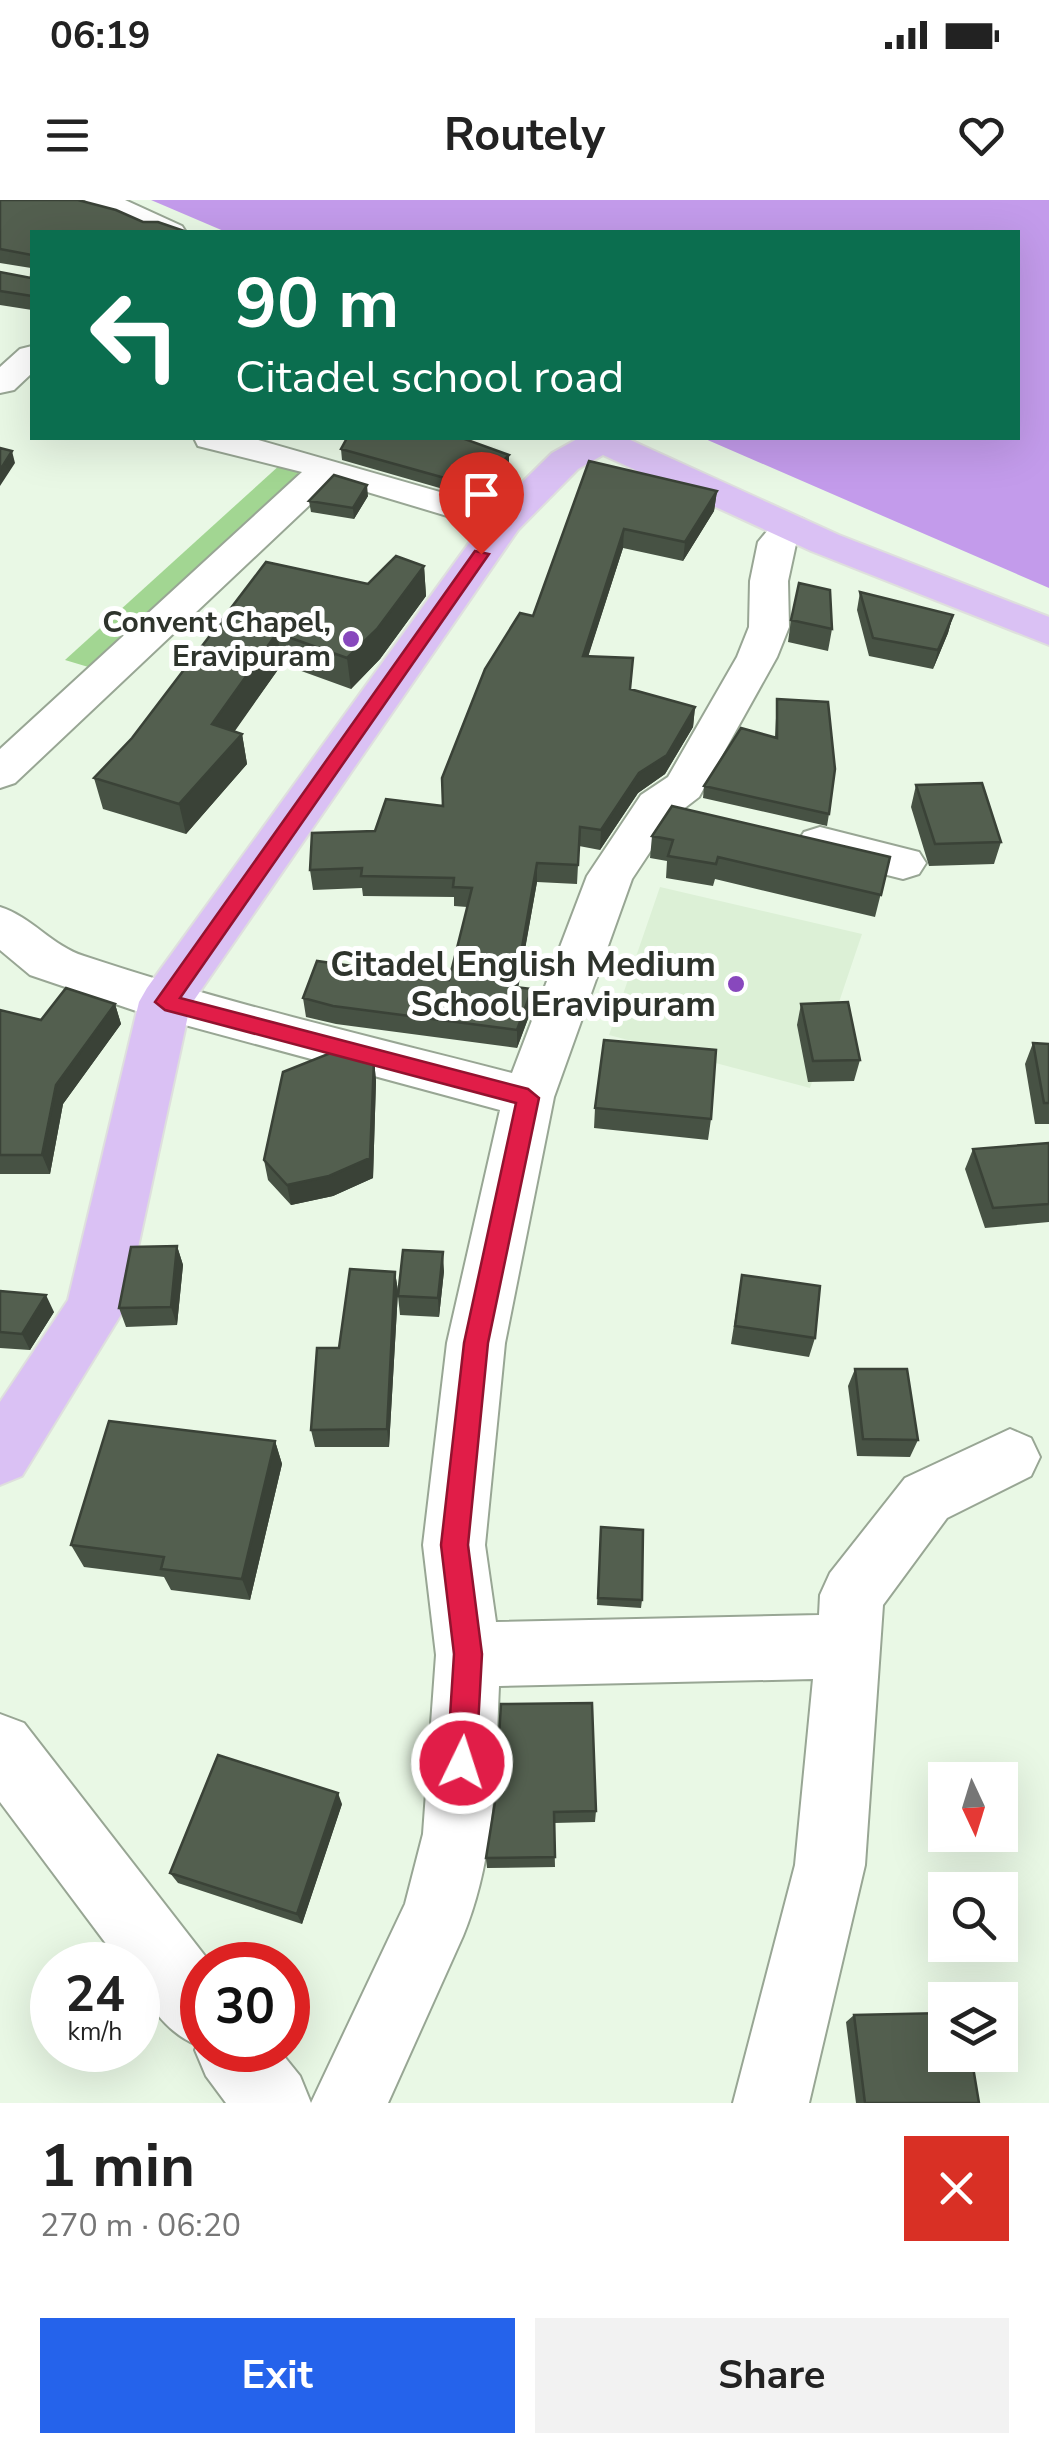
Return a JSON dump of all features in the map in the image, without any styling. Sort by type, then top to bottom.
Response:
[{"type":"main road","points":[[0,1456],[96,1308],[165,1002],[504,522],[564,461],[596,440]]},
{"type":"main road","points":[[600,440],[790,526],[1049,632]]},
{"type":"street","points":[[100,200],[168,230]]},
{"type":"street","points":[[12,386],[30,359]]},
{"type":"street","points":[[220,440],[328,468],[504,522]]},
{"type":"street","points":[[0,773],[328,468]]},
{"type":"street","points":[[349,2103],[438,1911],[457,1834],[468,1654],[454,1545],[476,1343],[528,1098],[610,876],[658,806],[684,787],[757,657],[768,626],[769,581],[777,542],[790,526]]},
{"type":"street","points":[[658,806],[714,819]]},
{"type":"street","points":[[771,832],[903,863]]},
{"type":"street","points":[[0,924],[47,962],[165,1002],[528,1098]]},
{"type":"street","points":[[771,2103],[830,1865],[852,1596],[926,1498],[1010,1457]]},
{"type":"street","points":[[468,1654],[848,1646]]},
{"type":"street","points":[[0,1747],[180,1982]]},
{"type":"street","points":[[249,2072],[273,2103]]},
{"type":"shaded area","points":[[151,200],[1049,200],[1049,588],[708,440],[1020,440],[1020,230],[221,230]]},
{"type":"shaded area","name":"Citadel English Medium School Eravipuram","points":[[660,887],[862,934],[810,1088],[609,1035]]},
{"type":"green space","points":[[281,464],[320,479],[115,675],[65,660]]},
{"type":"building","points":[[0,200],[78,200],[181,230],[30,230],[30,255],[0,249]]},
{"type":"building","points":[[0,272],[30,278],[30,296],[0,291]]},
{"type":"building","points":[[346,440],[468,440],[509,455],[477,487],[341,449]]},
{"type":"building","points":[[0,448],[12,451],[0,470]]},
{"type":"building","points":[[589,461],[717,491],[685,542],[624,529],[583,656],[633,658],[630,689],[695,707],[667,755],[639,773],[601,830],[580,827],[578,865],[537,863],[515,987],[532,989],[517,1030],[333,1006],[303,998],[317,961],[449,980],[472,888],[453,887],[454,878],[361,876],[362,868],[310,870],[312,833],[375,831],[386,799],[443,806],[442,778],[485,669],[520,613],[533,616]]},
{"type":"building","points":[[334,475],[367,485],[353,508],[309,501]]},
{"type":"building","points":[[396,556],[424,566],[377,629],[347,658],[277,633],[212,724],[242,734],[179,804],[94,778],[132,738],[266,562],[368,584]]},
{"type":"building","points":[[799,583],[830,590],[832,629],[791,620]]},
{"type":"building","points":[[860,592],[953,615],[938,650],[873,638]]},
{"type":"building","points":[[777,699],[828,702],[835,769],[829,814],[704,786],[741,728],[777,738]]},
{"type":"building","points":[[982,783],[1001,842],[935,844],[916,785]]},
{"type":"building","points":[[672,806],[890,857],[881,895],[718,857],[716,864],[668,856],[673,840],[652,836]]},
{"type":"building","points":[[66,988],[115,1004],[56,1085],[42,1155],[0,1155],[0,1010],[41,1020]]},
{"type":"building","points":[[848,1002],[860,1060],[813,1061],[801,1004]]},
{"type":"building","points":[[604,1040],[716,1050],[711,1119],[595,1108]]},
{"type":"building","points":[[1033,1043],[1049,1044],[1049,1103],[1044,1103]]},
{"type":"building","points":[[338,1050],[374,1060],[370,1158],[329,1176],[287,1185],[264,1160],[283,1072]]},
{"type":"building","points":[[1049,1143],[1049,1204],[993,1208],[973,1149]]},
{"type":"building","points":[[177,1246],[171,1307],[119,1308],[131,1247]]},
{"type":"building","points":[[403,1250],[443,1252],[438,1298],[398,1296]]},
{"type":"building","points":[[350,1269],[395,1272],[387,1429],[311,1430],[317,1348],[339,1348]]},
{"type":"building","points":[[742,1275],[820,1286],[815,1338],[735,1326]]},
{"type":"building","points":[[0,1291],[46,1295],[22,1334],[0,1332]]},
{"type":"building","points":[[855,1369],[907,1369],[918,1440],[863,1439]]},
{"type":"building","points":[[109,1421],[275,1441],[242,1579],[161,1569],[164,1557],[71,1545]]},
{"type":"building","points":[[601,1527],[643,1530],[642,1600],[598,1598]]},
{"type":"building","points":[[592,1703],[596,1811],[554,1812],[555,1857],[486,1858],[495,1802],[501,1704]]},
{"type":"building","points":[[218,1755],[338,1793],[297,1914],[170,1873]]},
{"type":"building","points":[[928,2013],[928,2072],[974,2072],[979,2103],[865,2103],[854,2015]]},
{"type":"place","name":"Convent Chapel, Eravipuram","points":[[351,639]]},
{"type":"place","name":"Citadel English Medium School Eravipuram","points":[[736,984]]},
{"type":"route","points":[[462,1763],[468,1654],[454,1545],[476,1343],[528,1098],[165,1002],[481,554]]}]
